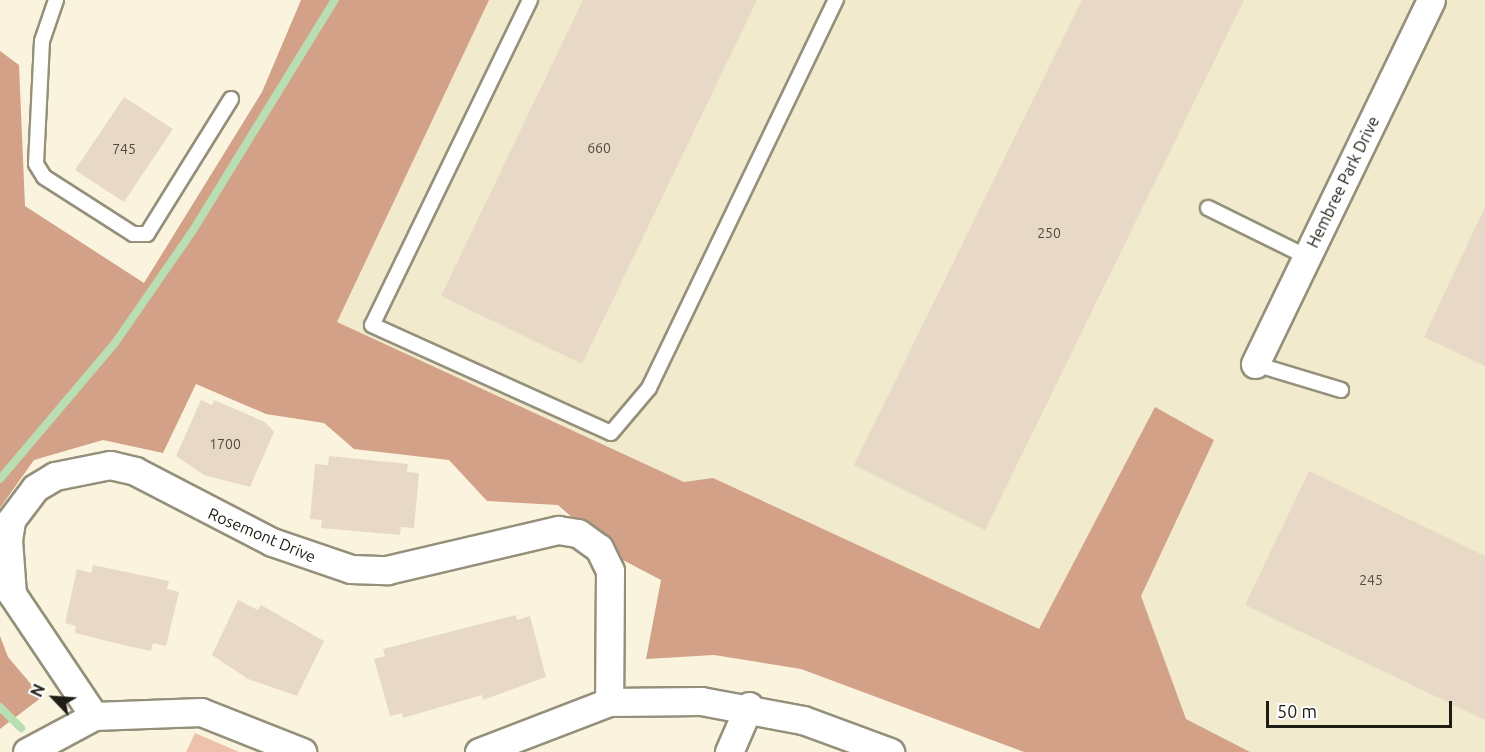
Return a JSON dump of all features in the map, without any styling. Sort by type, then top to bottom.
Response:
[{"type":"street","name":"Hembree Park Drive","points":[[1255,364],[1431,0]]},
{"type":"street","name":"Rosemont Drive","points":[[94,716],[12,594],[8,540],[11,520],[36,488],[55,476],[110,465],[135,471],[272,542],[351,569],[387,570],[558,530],[578,533],[599,548],[610,571],[609,702]]},
{"type":"street","points":[[479,752],[609,702],[749,706],[890,752]]},
{"type":"street","points":[[729,752],[749,706]]},
{"type":"street","points":[[27,752],[52,746],[94,716],[201,712],[302,752]]},
{"type":"lane","points":[[56,0],[42,41],[36,164],[44,177],[134,234],[147,234],[231,99]]},
{"type":"lane","points":[[530,0],[372,325],[611,433],[649,388],[836,0]]},
{"type":"lane","points":[[1208,208],[1307,257]]},
{"type":"lane","points":[[1255,364],[1341,390]]},
{"type":"shaded area","points":[[301,0],[489,0],[337,322],[684,482],[713,478],[1039,629],[1155,407],[1214,440],[1141,596],[1186,719],[1250,752],[1024,752],[801,669],[714,655],[646,659],[661,580],[617,557],[558,505],[487,501],[449,460],[354,449],[324,423],[266,414],[196,384],[163,453],[103,440],[34,460],[0,508],[0,51],[19,65],[25,206],[144,283],[262,92]]},
{"type":"shaded area","points":[[344,0],[1485,0],[1485,752],[1180,752],[179,305]]},
{"type":"shaded area","points":[[0,636],[8,657],[42,697],[0,729]]},
{"type":"shaded area","points":[[195,733],[239,752],[186,752]]},
{"type":"building","points":[[583,0],[757,0],[582,364],[441,296]]},
{"type":"building","points":[[1082,0],[1244,0],[985,530],[854,465]]},
{"type":"building","points":[[124,97],[173,129],[124,202],[75,170]]},
{"type":"building","points":[[1485,207],[1485,366],[1424,337]]},
{"type":"building","points":[[201,400],[212,405],[214,400],[265,422],[274,432],[250,487],[204,475],[176,456]]},
{"type":"building","points":[[329,456],[408,464],[407,472],[419,473],[414,528],[401,527],[400,535],[321,528],[322,520],[310,519],[315,464],[328,465]]},
{"type":"building","points":[[1309,471],[1485,556],[1485,720],[1245,605]]},
{"type":"building","points":[[93,565],[169,581],[167,589],[179,592],[166,646],[153,643],[151,651],[119,644],[75,633],[76,626],[65,623],[77,569],[91,573]]},
{"type":"building","points":[[238,600],[258,610],[261,605],[324,641],[297,696],[248,679],[212,655]]},
{"type":"building","points":[[516,615],[517,620],[530,616],[546,677],[483,700],[482,695],[403,718],[402,713],[390,716],[374,659],[385,656],[383,649]]},
{"type":"waterway","points":[[0,479],[115,343],[192,232],[335,0]]},
{"type":"waterway","points":[[0,707],[21,728]]}]
